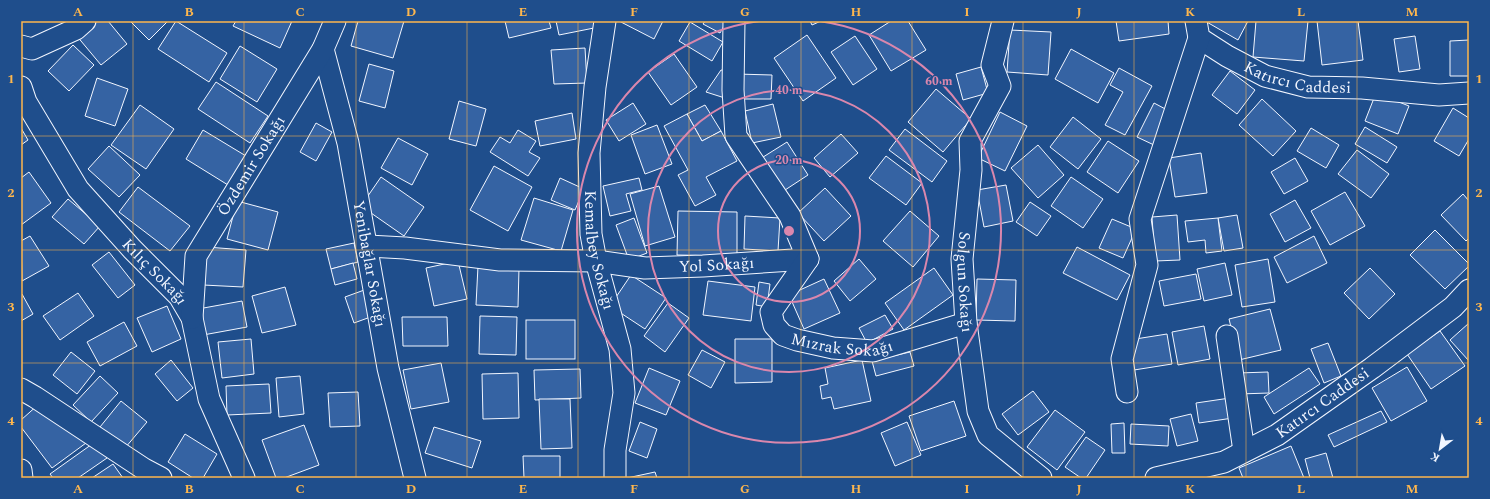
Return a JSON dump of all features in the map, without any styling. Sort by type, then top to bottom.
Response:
[{"type":"street","points":[[21,46],[32,49],[76,29],[85,21]]},
{"type":"street","name":"Özdemir Sokağı","points":[[192,318],[196,256],[323,49],[335,21]]},
{"type":"street","name":"Kemalbey Sokağı","points":[[605,21],[595,87],[588,153],[591,234],[596,261],[620,349],[624,393],[615,450],[615,478]]},
{"type":"street","points":[[734,21],[733,90],[736,136],[790,216],[808,259]]},
{"type":"street","name":"Solgun Sokağı","points":[[1003,21],[992,64],[1000,86],[970,141],[971,170],[962,259],[966,323],[978,412],[988,435],[1041,478]]},
{"type":"street","points":[[1127,392],[1122,359],[1146,265],[1140,219],[1198,29]]},
{"type":"street","name":"Katırcı Caddesi","points":[[1198,29],[1226,56],[1265,76],[1308,87],[1362,88],[1439,95],[1469,94]]},
{"type":"street","name":"Yenibağlar Sokağı","points":[[323,49],[348,143],[368,246],[388,368],[415,478]]},
{"type":"street","name":"Kılıç Sokağı","points":[[21,87],[26,102],[78,189],[132,249],[179,296],[192,318],[209,399],[244,478]]},
{"type":"street","name":"Yol Sokağı","points":[[368,246],[405,248],[500,260],[596,261],[645,268],[703,266],[808,259]]},
{"type":"street","name":"Mızrak Sokağı","points":[[808,259],[771,312],[774,325],[783,335],[797,340],[833,348],[872,350],[966,323]]},
{"type":"street","name":"Katırcı Caddesi","points":[[1156,478],[1224,462],[1277,435],[1372,368],[1453,307],[1469,290]]},
{"type":"street","points":[[1227,336],[1244,451]]},
{"type":"street","points":[[21,389],[144,469],[161,478]]},
{"type":"street","points":[[21,470],[22,478]]},
{"type":"building","points":[[93,21],[108,21],[127,44],[101,65],[76,35]]},
{"type":"building","points":[[130,21],[168,21],[149,40]]},
{"type":"building","points":[[176,21],[227,53],[209,82],[158,49]]},
{"type":"building","points":[[236,21],[292,21],[280,48],[233,26]]},
{"type":"building","points":[[358,21],[404,21],[393,58],[351,46]]},
{"type":"building","points":[[505,21],[549,21],[551,28],[509,38]]},
{"type":"building","points":[[556,21],[598,21],[599,27],[559,35]]},
{"type":"building","points":[[619,21],[663,21],[654,39]]},
{"type":"building","points":[[705,21],[727,21],[720,33],[703,24]]},
{"type":"building","points":[[810,21],[821,21],[812,25]]},
{"type":"building","points":[[891,21],[908,21],[926,50],[891,71],[869,35]]},
{"type":"building","points":[[1116,21],[1168,21],[1169,34],[1119,41]]},
{"type":"building","points":[[1205,21],[1248,21],[1238,40]]},
{"type":"building","points":[[1256,21],[1308,21],[1304,61],[1253,57]]},
{"type":"building","points":[[1317,21],[1358,21],[1363,60],[1322,65]]},
{"type":"building","points":[[690,22],[723,42],[712,61],[679,41]]},
{"type":"building","points":[[1010,30],[1051,32],[1048,75],[1007,72]]},
{"type":"building","points":[[807,35],[836,78],[803,101],[774,58]]},
{"type":"building","points":[[855,36],[877,69],[853,85],[831,52]]},
{"type":"building","points":[[1415,36],[1420,69],[1399,72],[1394,39]]},
{"type":"building","points":[[1469,40],[1469,76],[1450,76],[1450,41]]},
{"type":"building","points":[[73,45],[94,65],[69,91],[48,71]]},
{"type":"building","points":[[240,46],[277,69],[257,102],[220,79]]},
{"type":"building","points":[[585,48],[587,83],[554,84],[551,50]]},
{"type":"building","points":[[1071,49],[1114,73],[1098,103],[1055,79]]},
{"type":"building","points":[[674,54],[697,87],[671,105],[648,72]]},
{"type":"building","points":[[369,64],[394,71],[385,108],[359,101]]},
{"type":"building","points":[[981,67],[988,93],[963,100],[956,74]]},
{"type":"building","points":[[1119,68],[1152,86],[1125,135],[1105,125],[1123,92],[1110,85]]},
{"type":"building","points":[[721,70],[731,71],[728,99],[706,92]]},
{"type":"building","points":[[1230,71],[1255,90],[1237,114],[1212,95]]},
{"type":"building","points":[[736,74],[772,75],[771,99],[736,99]]},
{"type":"building","points":[[97,78],[128,89],[115,126],[85,116]]},
{"type":"building","points":[[216,82],[268,116],[250,143],[198,109]]},
{"type":"building","points":[[936,89],[971,119],[943,152],[908,122]]},
{"type":"building","points":[[1376,93],[1409,106],[1398,134],[1365,121]]},
{"type":"building","points":[[1262,99],[1296,131],[1273,156],[1239,125]]},
{"type":"building","points":[[459,101],[486,109],[476,146],[449,139]]},
{"type":"building","points":[[633,103],[646,124],[619,141],[606,120]]},
{"type":"building","points":[[1154,103],[1171,112],[1154,145],[1137,137]]},
{"type":"building","points":[[773,104],[781,137],[752,143],[745,111]]},
{"type":"building","points":[[140,105],[174,129],[146,169],[111,145]]},
{"type":"building","points":[[705,105],[721,131],[702,141],[687,114]]},
{"type":"building","points":[[1453,108],[1469,118],[1469,139],[1459,156],[1434,141]]},
{"type":"building","points":[[1000,112],[1027,126],[1005,171],[978,158]]},
{"type":"building","points":[[572,113],[576,139],[540,146],[535,121]]},
{"type":"building","points":[[687,114],[702,141],[721,131],[737,161],[706,177],[716,195],[695,206],[678,175],[688,170],[664,126]]},
{"type":"building","points":[[1073,117],[1101,139],[1078,169],[1050,147]]},
{"type":"building","points":[[316,123],[332,132],[316,161],[300,152]]},
{"type":"building","points":[[657,125],[672,164],[645,174],[631,135]]},
{"type":"building","points":[[1365,127],[1397,147],[1387,163],[1355,144]]},
{"type":"building","points":[[21,128],[28,140],[21,145]]},
{"type":"building","points":[[1311,128],[1339,145],[1326,168],[1297,151]]},
{"type":"building","points":[[905,129],[947,161],[932,182],[889,150]]},
{"type":"building","points":[[203,130],[246,156],[228,185],[186,159]]},
{"type":"building","points":[[518,130],[536,141],[529,152],[540,158],[528,176],[490,152],[500,137],[510,143]]},
{"type":"building","points":[[841,134],[858,153],[830,177],[814,158]]},
{"type":"building","points":[[398,138],[428,154],[412,185],[381,168]]},
{"type":"building","points":[[1108,141],[1139,161],[1118,193],[1087,172]]},
{"type":"building","points":[[787,142],[808,175],[782,192],[760,159]]},
{"type":"building","points":[[1038,145],[1064,175],[1038,198],[1011,168]]},
{"type":"building","points":[[109,146],[140,175],[119,197],[88,169]]},
{"type":"building","points":[[1357,150],[1389,174],[1371,198],[1338,174]]},
{"type":"building","points":[[1201,153],[1207,193],[1175,197],[1169,158]]},
{"type":"building","points":[[886,156],[922,183],[906,205],[869,178]]},
{"type":"building","points":[[1295,158],[1308,181],[1284,194],[1271,172]]},
{"type":"building","points":[[494,166],[532,187],[508,231],[470,210]]},
{"type":"building","points":[[29,172],[51,203],[21,225],[21,178]]},
{"type":"building","points":[[381,177],[424,207],[404,236],[361,206]]},
{"type":"building","points":[[1071,177],[1103,199],[1083,228],[1051,206]]},
{"type":"building","points":[[560,178],[584,189],[575,210],[551,200]]},
{"type":"building","points":[[639,178],[642,190],[626,194],[631,211],[610,216],[603,186]]},
{"type":"building","points":[[1006,185],[1013,221],[984,227],[977,190]]},
{"type":"building","points":[[659,186],[675,237],[645,246],[630,194]]},
{"type":"building","points":[[138,187],[190,226],[170,251],[119,212]]},
{"type":"building","points":[[825,188],[851,216],[824,241],[798,213]]},
{"type":"building","points":[[1345,192],[1365,226],[1330,245],[1311,211]]},
{"type":"building","points":[[1463,194],[1469,201],[1469,238],[1466,241],[1441,215]]},
{"type":"building","points":[[534,198],[573,210],[561,251],[521,240]]},
{"type":"building","points":[[68,199],[100,226],[84,244],[52,217]]},
{"type":"building","points":[[1295,200],[1311,228],[1285,242],[1270,214]]},
{"type":"building","points":[[237,201],[278,212],[268,250],[227,239]]},
{"type":"building","points":[[1030,202],[1051,216],[1037,236],[1016,222]]},
{"type":"building","points":[[678,211],[737,212],[737,256],[677,255]]},
{"type":"building","points":[[910,211],[939,236],[913,267],[883,241]]},
{"type":"building","points":[[1177,215],[1180,260],[1155,261],[1152,217]]},
{"type":"building","points":[[1237,215],[1243,248],[1224,251],[1218,218]]},
{"type":"building","points":[[745,216],[780,218],[778,251],[744,249]]},
{"type":"building","points":[[634,218],[647,253],[629,260],[616,225]]},
{"type":"building","points":[[1218,218],[1222,251],[1206,253],[1205,240],[1188,242],[1185,221]]},
{"type":"building","points":[[1112,219],[1136,229],[1123,258],[1099,248]]},
{"type":"building","points":[[1435,230],[1469,264],[1469,266],[1445,289],[1410,255]]},
{"type":"building","points":[[30,236],[49,266],[22,281],[21,241]]},
{"type":"building","points":[[1314,236],[1327,263],[1287,283],[1274,257]]},
{"type":"building","points":[[354,243],[358,262],[331,269],[326,249]]},
{"type":"building","points":[[206,247],[246,250],[243,287],[203,285]]},
{"type":"building","points":[[1077,247],[1130,275],[1117,300],[1063,273]]},
{"type":"building","points":[[109,252],[135,285],[118,298],[92,265]]},
{"type":"building","points":[[859,259],[876,279],[850,301],[834,281]]},
{"type":"building","points":[[1268,259],[1275,302],[1242,307],[1235,265]]},
{"type":"building","points":[[458,261],[467,299],[434,306],[426,268]]},
{"type":"building","points":[[353,263],[357,279],[335,285],[331,269]]},
{"type":"building","points":[[1225,263],[1232,295],[1204,301],[1197,269]]},
{"type":"building","points":[[478,266],[519,268],[518,307],[476,305]]},
{"type":"building","points":[[934,268],[953,295],[904,330],[885,303]]},
{"type":"building","points":[[1370,268],[1395,294],[1369,319],[1344,293]]},
{"type":"building","points":[[1196,274],[1201,299],[1164,306],[1159,281]]},
{"type":"building","points":[[631,275],[666,298],[645,329],[610,306]]},
{"type":"building","points":[[824,279],[840,313],[804,329],[789,295]]},
{"type":"building","points":[[977,279],[1016,280],[1015,321],[976,320]]},
{"type":"building","points":[[708,281],[755,287],[751,321],[703,315]]},
{"type":"building","points":[[759,282],[770,284],[767,307],[756,305]]},
{"type":"building","points":[[285,287],[296,325],[262,333],[252,296]]},
{"type":"building","points":[[367,289],[376,315],[354,323],[345,297]]},
{"type":"building","points":[[78,293],[94,316],[60,340],[43,316]]},
{"type":"building","points":[[22,294],[33,314],[21,321],[21,295]]},
{"type":"building","points":[[242,301],[247,327],[203,335],[198,309]]},
{"type":"building","points":[[668,303],[689,318],[665,352],[644,336]]},
{"type":"building","points":[[167,306],[181,339],[152,352],[137,318]]},
{"type":"building","points":[[1270,309],[1281,350],[1239,360],[1229,319]]},
{"type":"building","points":[[885,315],[893,329],[867,343],[859,328]]},
{"type":"building","points":[[480,316],[517,317],[516,355],[479,354]]},
{"type":"building","points":[[402,317],[447,317],[448,346],[403,346]]},
{"type":"building","points":[[526,320],[575,320],[575,359],[526,359]]},
{"type":"building","points":[[124,322],[137,346],[100,366],[87,342]]},
{"type":"building","points":[[1469,323],[1469,361],[1450,340]]},
{"type":"building","points":[[1204,326],[1210,359],[1178,365],[1172,332]]},
{"type":"building","points":[[1440,331],[1465,366],[1431,389],[1407,354]]},
{"type":"building","points":[[1167,334],[1172,364],[1134,370],[1129,340]]},
{"type":"building","points":[[251,339],[254,374],[222,378],[218,342]]},
{"type":"building","points":[[735,339],[772,339],[772,382],[735,383]]},
{"type":"building","points":[[1328,343],[1341,376],[1324,383],[1311,349]]},
{"type":"building","points":[[702,350],[725,362],[711,388],[688,375]]},
{"type":"building","points":[[71,352],[95,371],[77,394],[53,375]]},
{"type":"building","points":[[910,352],[914,366],[876,376],[872,361]]},
{"type":"building","points":[[171,360],[193,388],[177,401],[155,374]]},
{"type":"building","points":[[862,360],[871,401],[834,409],[831,397],[822,399],[820,386],[828,384],[825,368]]},
{"type":"building","points":[[441,363],[449,402],[411,409],[403,370]]},
{"type":"building","points":[[1407,367],[1427,401],[1391,421],[1372,388]]},
{"type":"building","points":[[649,368],[680,381],[666,415],[635,403]]},
{"type":"building","points":[[1309,368],[1320,384],[1274,414],[1264,397]]},
{"type":"building","points":[[580,369],[581,398],[535,400],[534,370]]},
{"type":"building","points":[[1268,372],[1269,393],[1239,394],[1238,373]]},
{"type":"building","points":[[518,373],[519,418],[483,419],[482,374]]},
{"type":"building","points":[[100,376],[118,393],[91,422],[73,405]]},
{"type":"building","points":[[300,376],[304,414],[279,417],[276,378]]},
{"type":"building","points":[[269,384],[271,413],[227,415],[226,386]]},
{"type":"building","points":[[1033,391],[1049,412],[1018,435],[1002,414]]},
{"type":"building","points":[[358,392],[360,426],[330,427],[328,393]]},
{"type":"building","points":[[1230,398],[1233,418],[1199,423],[1196,403]]},
{"type":"building","points":[[539,399],[570,399],[572,448],[541,449]]},
{"type":"building","points":[[121,401],[147,422],[125,448],[100,427]]},
{"type":"building","points":[[954,401],[966,436],[921,451],[909,416]]},
{"type":"building","points":[[39,404],[86,443],[52,468],[21,427],[21,420]]},
{"type":"building","points":[[1055,410],[1085,432],[1057,470],[1027,447]]},
{"type":"building","points":[[1381,411],[1387,422],[1334,447],[1328,435]]},
{"type":"building","points":[[1191,414],[1198,441],[1177,446],[1170,419]]},
{"type":"building","points":[[640,422],[657,429],[647,458],[629,451]]},
{"type":"building","points":[[907,422],[921,455],[895,466],[881,433]]},
{"type":"building","points":[[1124,423],[1125,453],[1112,453],[1111,424]]},
{"type":"building","points":[[1131,424],[1169,426],[1168,446],[1130,444]]},
{"type":"building","points":[[304,425],[319,465],[284,478],[276,478],[262,440]]},
{"type":"building","points":[[434,427],[481,441],[472,468],[425,453]]},
{"type":"building","points":[[185,434],[217,454],[203,478],[193,478],[168,462]]},
{"type":"building","points":[[1086,437],[1105,450],[1086,478],[1081,478],[1065,467]]},
{"type":"building","points":[[95,442],[107,458],[78,478],[53,478],[50,474]]},
{"type":"building","points":[[1291,446],[1304,478],[1243,478],[1239,468]]},
{"type":"building","points":[[1326,453],[1333,478],[1310,478],[1305,459]]},
{"type":"building","points":[[523,456],[560,456],[560,478],[524,478]]},
{"type":"building","points":[[113,464],[123,478],[92,478]]},
{"type":"building","points":[[655,472],[657,478],[627,478]]}]
